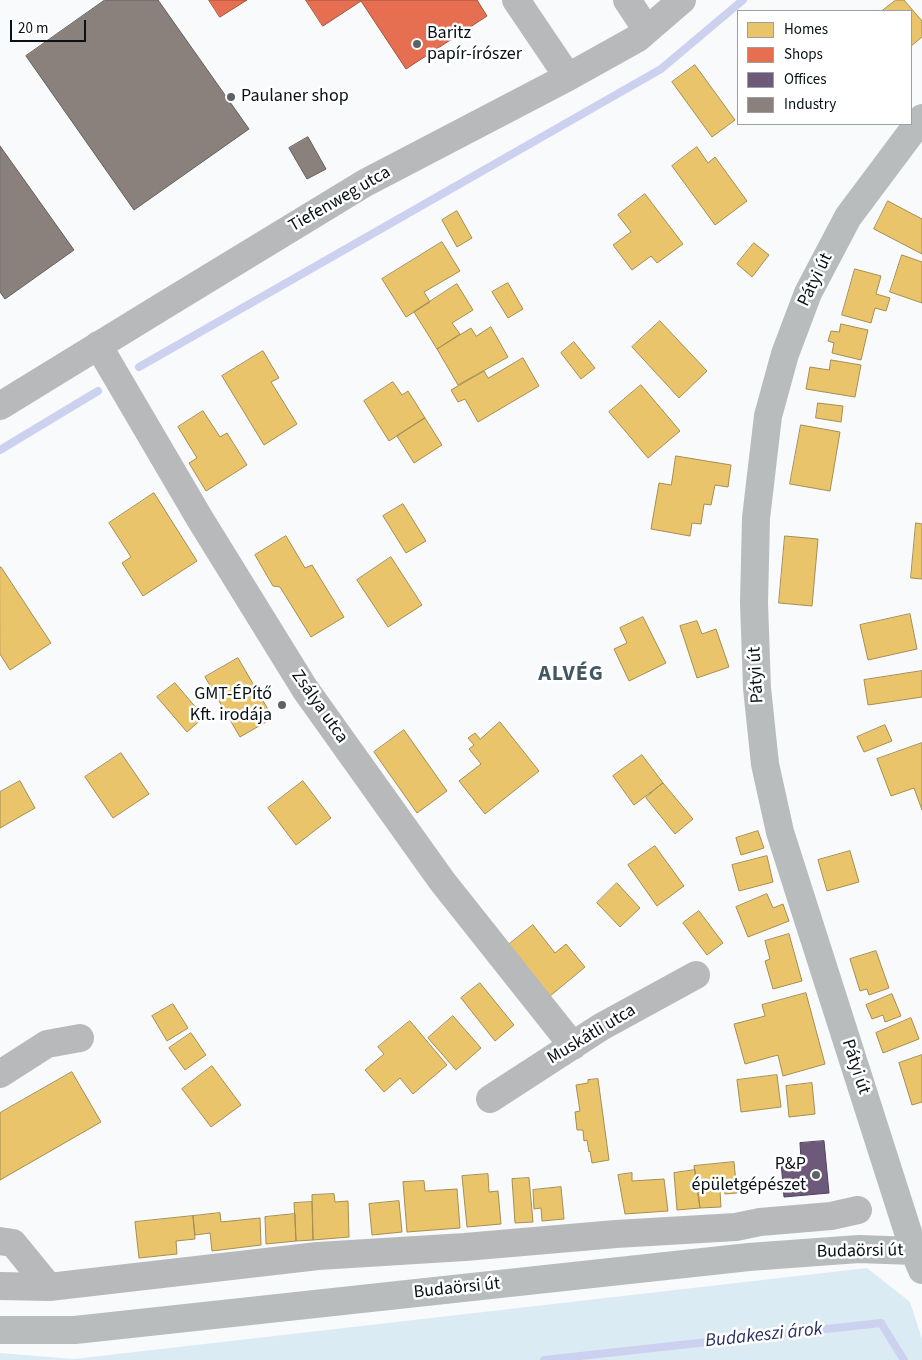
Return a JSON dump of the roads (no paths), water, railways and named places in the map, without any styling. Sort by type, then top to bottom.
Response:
[{"type":"main road","name":"Pátyi út","points":[[918,1261],[780,832],[765,764],[757,688],[754,603],[756,518],[768,416],[785,354],[808,293],[848,216],[922,118]]},
{"type":"main road","name":"Budaörsi út","points":[[0,1330],[75,1330],[749,1258],[858,1249],[918,1261]]},
{"type":"street","points":[[516,0],[568,77]]},
{"type":"street","points":[[627,0],[647,30]]},
{"type":"street","name":"Tiefenweg utca","points":[[0,406],[365,183],[568,77],[638,38],[682,0]]},
{"type":"street","name":"Zsálya utca","points":[[98,345],[200,520],[305,689],[442,881],[573,1046]]},
{"type":"street","name":"Muskátli utca","points":[[490,1099],[601,1028],[696,975]]},
{"type":"street","points":[[0,1074],[47,1044],[80,1038]]},
{"type":"street","points":[[0,1286],[48,1287],[318,1256],[736,1227],[760,1222],[830,1216],[858,1210]]},
{"type":"street","points":[[0,1241],[13,1243],[48,1287]]},
{"type":"waterway","points":[[139,367],[661,69],[743,0]]},
{"type":"waterway","points":[[0,450],[98,391]]},
{"type":"waterway","name":"Budakeszi árok","points":[[544,1360],[881,1323],[904,1360]]},
{"type":"place","name":"Baritz papír-írószer","points":[[417,44]]},
{"type":"place","name":"Paulaner shop","points":[[231,97]]},
{"type":"place","name":"GMT-ÉPítő Kft. irodája","points":[[282,705]]},
{"type":"place","name":"P&P épületgépészet","points":[[816,1175]]},
{"type":"district","name":"ALVÉG","points":[[571,675]]}]
